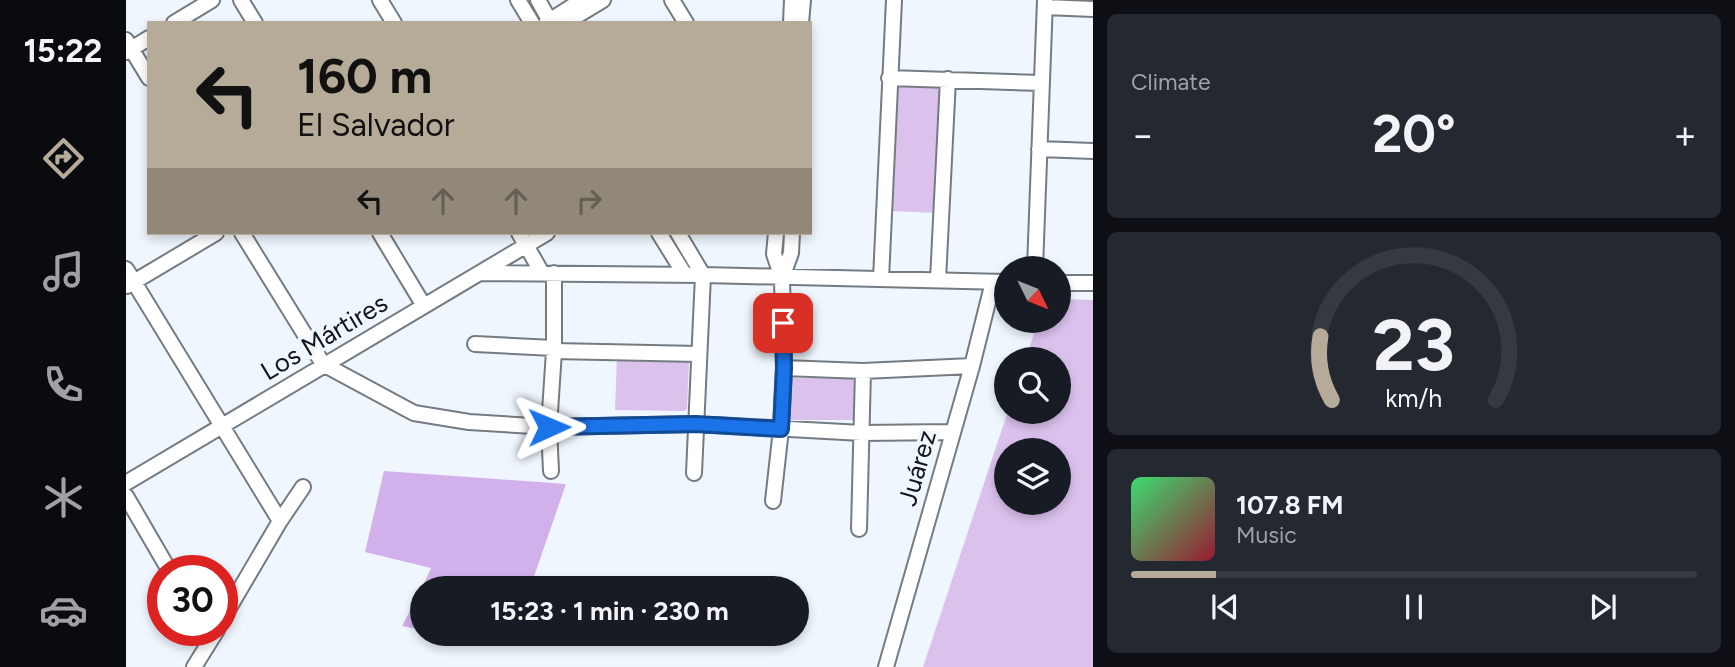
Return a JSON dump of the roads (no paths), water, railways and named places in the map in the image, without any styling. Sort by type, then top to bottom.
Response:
[{"type":"street","points":[[177,21],[212,0]]},
{"type":"street","points":[[241,0],[254,21]]},
{"type":"street","points":[[380,0],[393,21]]},
{"type":"street","points":[[518,0],[531,21]]},
{"type":"street","points":[[538,0],[552,21]]},
{"type":"street","points":[[554,21],[582,0]]},
{"type":"street","points":[[555,21],[603,0]]},
{"type":"street","points":[[672,0],[685,21]]},
{"type":"street","points":[[791,21],[792,0]]},
{"type":"street","points":[[802,21],[803,0]]},
{"type":"street","points":[[881,279],[894,0]]},
{"type":"street","points":[[1035,256],[1045,4],[1093,9]]},
{"type":"street","points":[[147,39],[128,47],[147,75]]},
{"type":"street","points":[[889,78],[1042,83]]},
{"type":"street","points":[[938,280],[948,79]]},
{"type":"street","points":[[1039,149],[1093,151]]},
{"type":"street","points":[[128,278],[194,235]]},
{"type":"street","points":[[128,278],[212,235]]},
{"type":"street","points":[[243,235],[323,364],[414,413],[469,422],[549,427],[696,424],[862,433],[952,432]]},
{"type":"street","points":[[381,235],[424,306]]},
{"type":"street","points":[[660,235],[685,275]]},
{"type":"street","points":[[679,235],[703,275],[694,473]]},
{"type":"street","points":[[773,501],[784,368],[782,278],[774,254],[776,235]]},
{"type":"street","points":[[782,278],[791,253],[792,235]]},
{"type":"street","points":[[523,239],[548,273],[554,349],[549,427],[551,471]]},
{"type":"street","name":"Los Mártires","points":[[126,483],[480,272],[523,239]]},
{"type":"street","points":[[480,272],[994,282]]},
{"type":"street","points":[[128,278],[280,521]]},
{"type":"street","points":[[1071,283],[1093,283]]},
{"type":"street","name":"Juárez","points":[[886,667],[952,432],[994,298]]},
{"type":"street","points":[[475,344],[699,354]]},
{"type":"street","points":[[784,368],[863,371],[972,366]]},
{"type":"street","points":[[859,529],[863,371]]},
{"type":"street","points":[[238,593],[303,487]]},
{"type":"street","points":[[126,496],[160,555]]},
{"type":"street","points":[[194,667],[204,646]]}]
